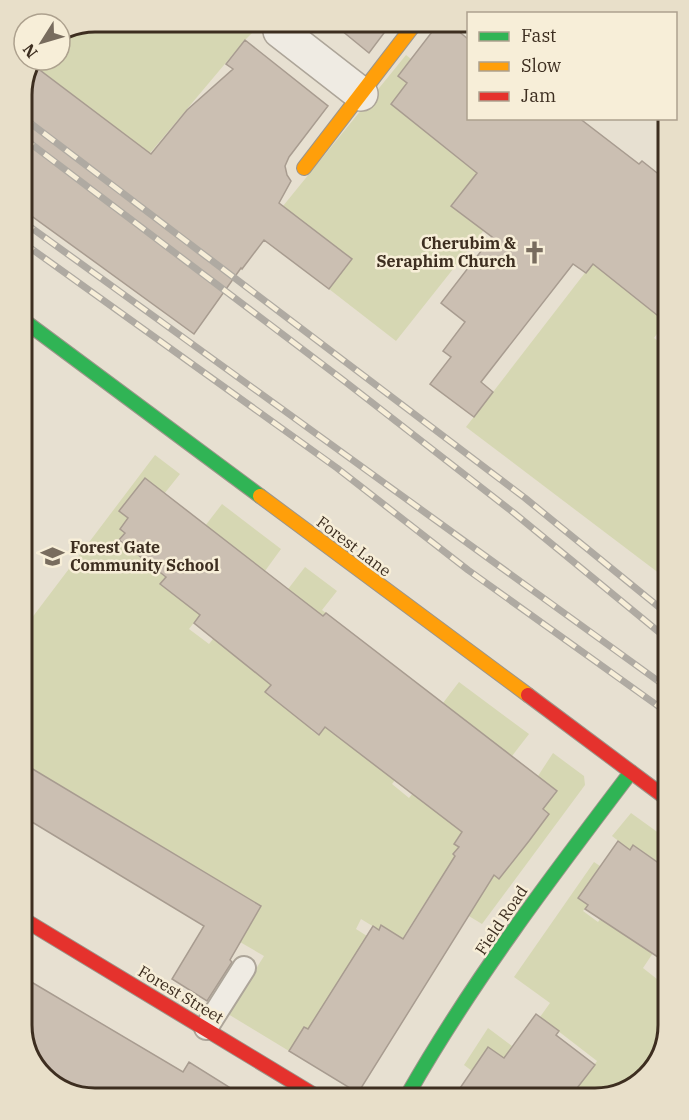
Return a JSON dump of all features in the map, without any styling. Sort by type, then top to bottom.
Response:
[{"type":"street","points":[[281,32],[361,94]]},
{"type":"street","points":[[304,168],[409,32]]},
{"type":"street","name":"Forest Lane","points":[[32,327],[658,792]]},
{"type":"street","name":"Field Road","points":[[411,1088],[436,1045],[535,898],[631,771]]},
{"type":"street","name":"Forest Street","points":[[32,924],[303,1088]]},
{"type":"lane","points":[[206,1028],[244,968]]},
{"type":"green space","points":[[94,32],[253,32],[245,40],[150,153],[42,72],[72,72],[72,36]]},
{"type":"green space","points":[[406,55],[467,102],[467,120],[488,120],[459,158],[477,173],[451,206],[571,120],[396,341],[329,289],[352,259],[283,206]]},
{"type":"green space","points":[[655,182],[645,305],[658,289],[658,332],[654,338],[658,341],[658,572],[466,427]]},
{"type":"green space","points":[[155,455],[180,474],[164,494],[144,479],[119,511],[128,518],[125,533],[119,540],[132,550],[137,544],[205,526],[222,504],[281,549],[265,571],[219,590],[189,629],[209,644],[239,606],[249,614],[224,647],[236,657],[305,567],[337,591],[322,610],[326,613],[265,692],[282,706],[315,663],[323,715],[311,730],[318,735],[327,723],[422,745],[392,784],[409,798],[469,723],[443,703],[459,682],[529,734],[512,756],[480,732],[444,818],[457,828],[491,796],[454,843],[459,847],[453,855],[469,866],[488,870],[499,879],[549,814],[543,809],[557,791],[538,776],[553,753],[584,776],[585,785],[482,924],[431,893],[402,939],[382,926],[379,930],[361,919],[356,929],[395,954],[359,948],[310,1030],[304,1027],[289,1051],[228,1014],[264,956],[240,942],[261,906],[32,769],[32,618]]},
{"type":"green space","points":[[631,813],[658,832],[658,862],[634,845],[630,850],[612,836]]},
{"type":"green space","points":[[594,862],[600,866],[578,898],[588,905],[583,911],[598,922],[619,894],[653,953],[643,968],[658,980],[657,1034],[647,1061],[623,1082],[603,1088],[577,1088],[597,1061],[540,1017],[550,1003],[514,977]]},
{"type":"green space","points":[[488,1028],[512,1046],[504,1058],[472,1071],[464,1065]]},
{"type":"building","points":[[343,32],[385,32],[369,53]]},
{"type":"building","points":[[432,32],[459,32],[467,38],[467,120],[582,120],[639,164],[642,161],[658,174],[658,316],[593,264],[586,273],[573,264],[481,382],[493,392],[474,417],[430,384],[451,357],[443,351],[465,322],[441,303],[492,237],[451,206],[477,173],[391,104],[407,83],[398,76]]},
{"type":"building","points":[[245,40],[328,106],[289,157],[285,166],[291,181],[279,203],[352,259],[329,289],[264,240],[194,334],[32,216],[33,82],[36,72],[42,72],[151,154],[187,110],[233,69],[226,64]]},
{"type":"building","points":[[145,478],[323,616],[326,613],[557,791],[543,809],[549,814],[529,841],[499,879],[494,875],[361,1088],[350,1088],[289,1051],[304,1027],[308,1029],[373,926],[379,930],[381,925],[403,939],[455,856],[453,854],[459,847],[454,844],[462,832],[325,727],[319,735],[265,692],[271,685],[194,623],[200,615],[160,584],[166,577],[119,540],[125,533],[120,529],[128,518],[119,511]]},
{"type":"building","points":[[32,769],[261,906],[230,960],[232,962],[207,1001],[172,979],[204,926],[32,822]]},
{"type":"building","points":[[618,841],[630,850],[633,845],[658,863],[658,957],[585,909],[588,905],[578,898]]},
{"type":"building","points":[[32,982],[183,1072],[189,1062],[231,1088],[90,1088],[66,1082],[47,1067],[35,1046],[32,1026]]},
{"type":"building","points":[[536,1014],[559,1031],[556,1035],[595,1065],[577,1088],[460,1088],[488,1047],[504,1058]]},
{"type":"railway","points":[[32,124],[525,498],[658,606]]},
{"type":"railway","points":[[32,145],[343,380],[514,513],[658,631]]},
{"type":"railway","points":[[32,228],[658,681]]},
{"type":"railway","points":[[32,249],[337,468],[468,570],[658,706]]},
{"type":"traffic: fast","points":[[32,327],[260,496]]},
{"type":"traffic: fast","points":[[412,1088],[486,969],[631,772]]},
{"type":"traffic: slow","points":[[304,168],[409,32]]},
{"type":"traffic: slow","points":[[260,496],[528,695]]},
{"type":"traffic: jam","points":[[528,695],[658,792]]},
{"type":"traffic: jam","points":[[32,924],[303,1088]]},
{"type":"place","name":"Cherubim & Seraphim Church","points":[[534,252]]},
{"type":"place","name":"Forest Gate Community School","points":[[52,556]]}]
